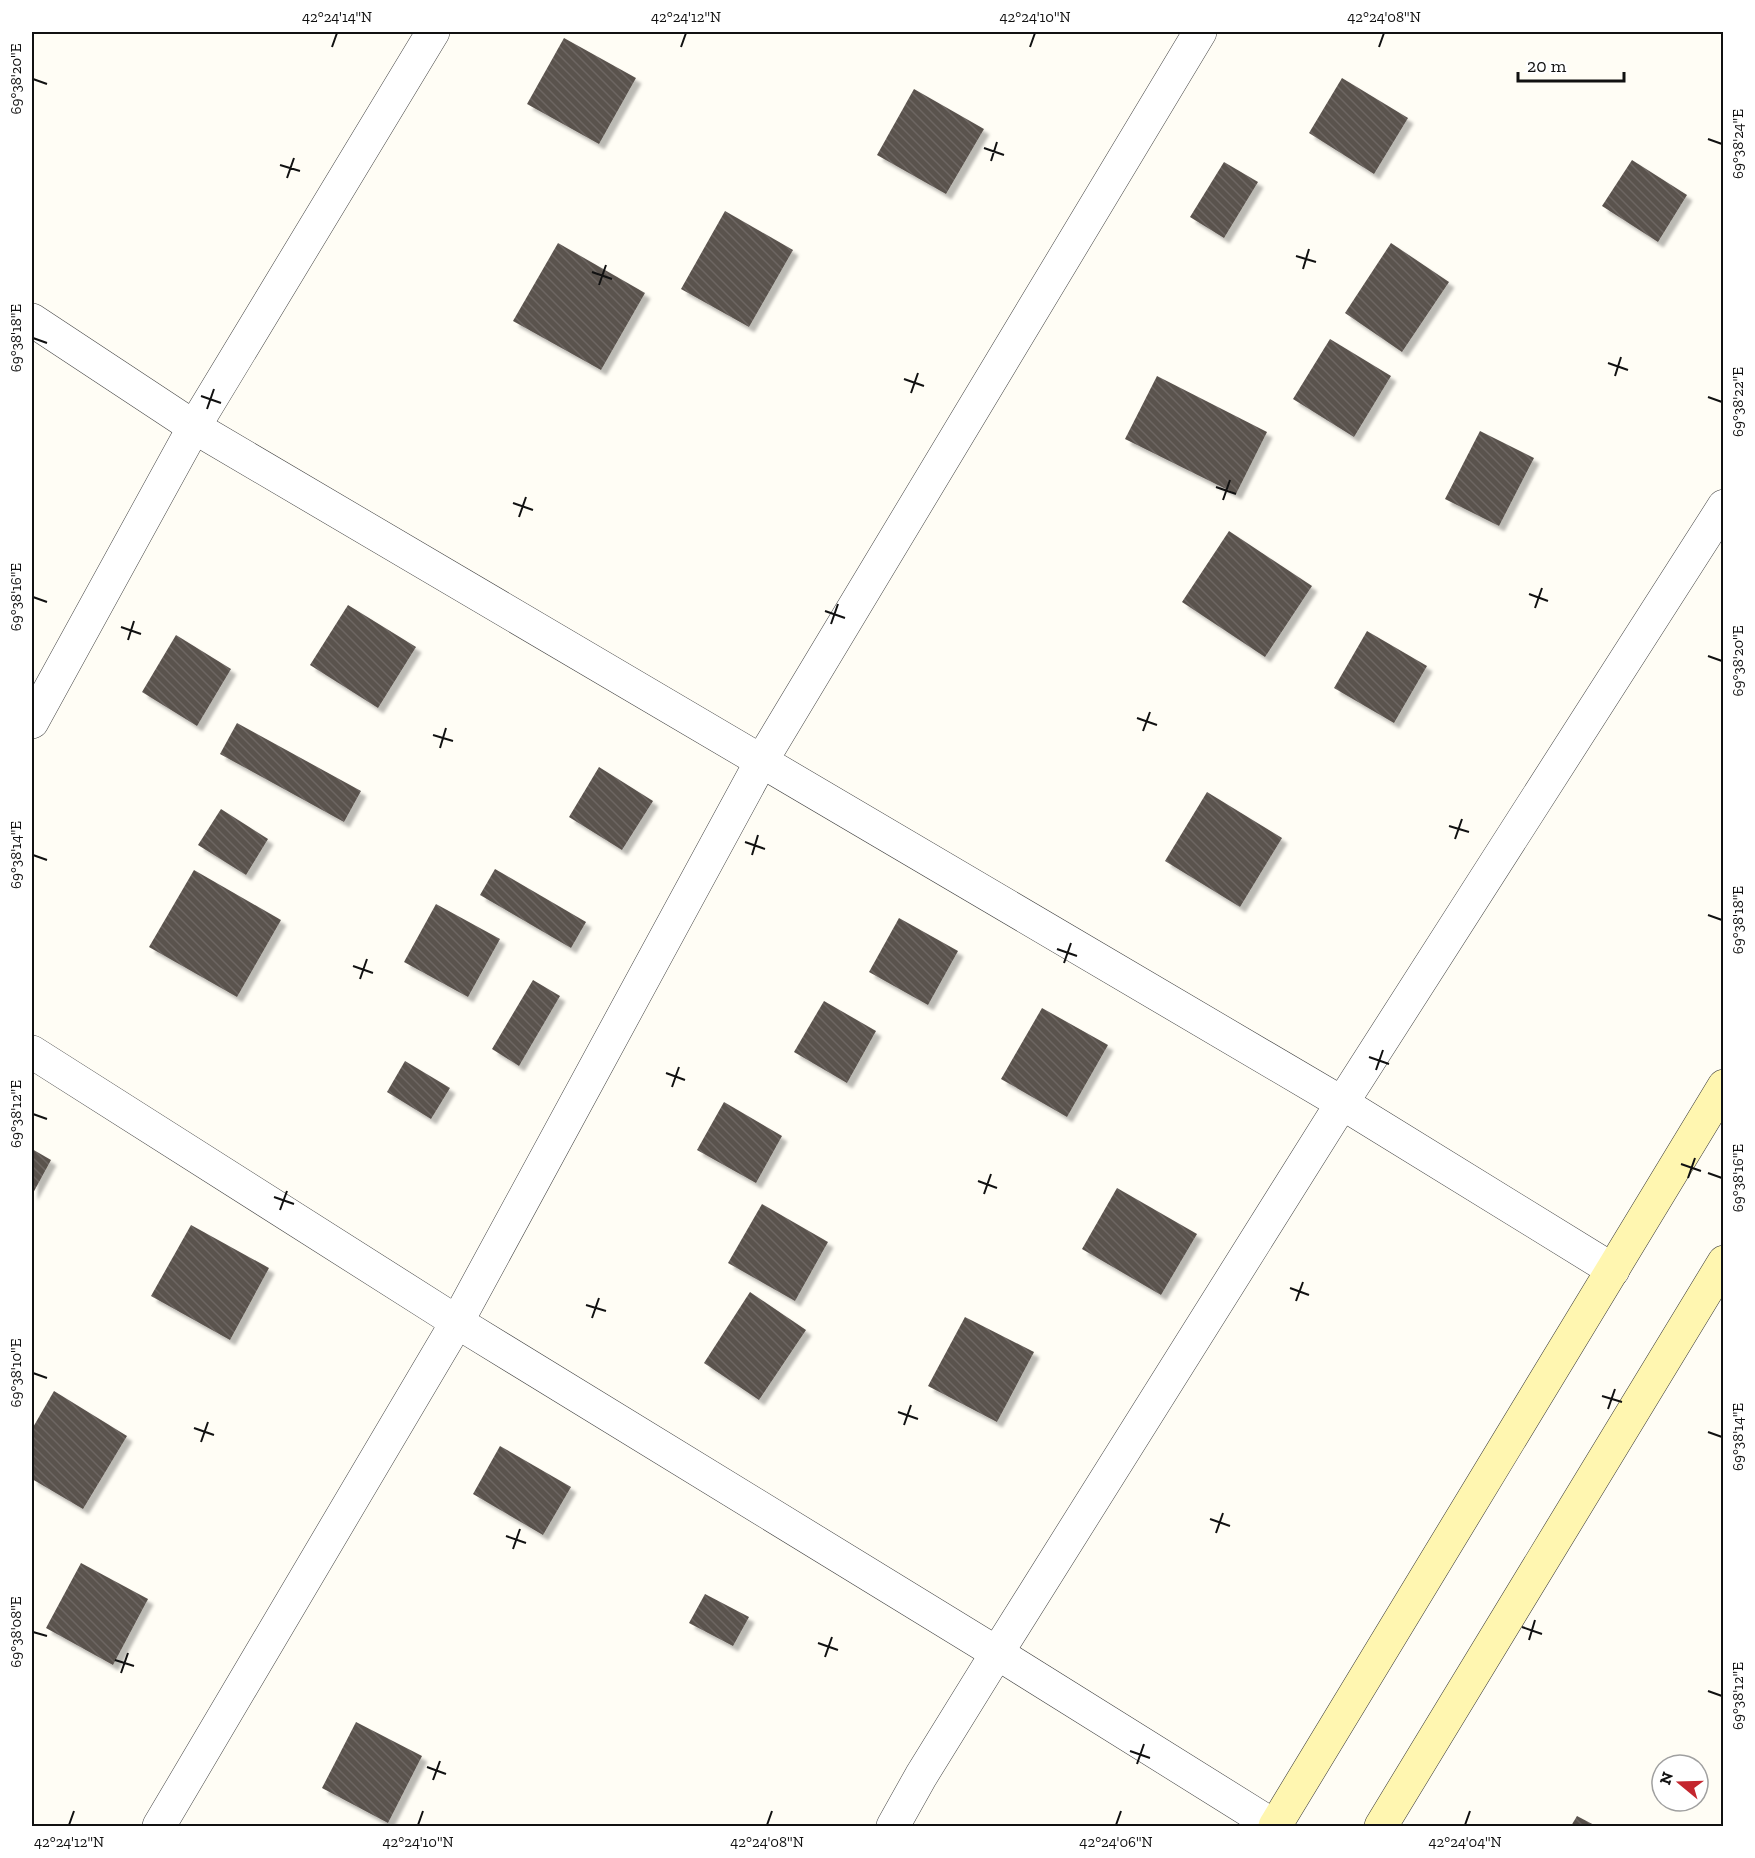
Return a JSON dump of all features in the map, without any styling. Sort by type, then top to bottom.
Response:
[{"type":"main road","points":[[1274,1827],[1724,1086]]},
{"type":"main road","points":[[1381,1827],[1724,1262]]},
{"type":"street","points":[[32,722],[194,427],[434,32]]},
{"type":"street","points":[[159,1827],[457,1322],[762,760],[1200,32]]},
{"type":"street","points":[[32,320],[194,427],[1342,1103],[1613,1270]]},
{"type":"street","points":[[893,1827],[921,1776],[997,1653],[1342,1103],[1724,506]]},
{"type":"street","points":[[32,1052],[457,1322],[997,1653],[1274,1827]]},
{"type":"building","points":[[564,38],[636,78],[599,144],[527,104]]},
{"type":"building","points":[[1342,78],[1408,118],[1374,174],[1309,133]]},
{"type":"building","points":[[914,89],[984,129],[946,194],[877,155]]},
{"type":"building","points":[[1632,160],[1687,195],[1658,242],[1602,206]]},
{"type":"building","points":[[1224,162],[1258,182],[1224,238],[1190,217]]},
{"type":"building","points":[[725,211],[793,250],[749,327],[681,289]]},
{"type":"building","points":[[558,243],[645,293],[601,370],[513,321]]},
{"type":"building","points":[[1391,243],[1449,282],[1402,352],[1345,313]]},
{"type":"building","points":[[1330,339],[1391,376],[1354,437],[1293,399]]},
{"type":"building","points":[[1157,376],[1267,432],[1236,494],[1125,439]]},
{"type":"building","points":[[1480,431],[1534,458],[1499,526],[1445,499]]},
{"type":"building","points":[[1229,531],[1312,586],[1265,657],[1182,602]]},
{"type":"building","points":[[348,605],[416,647],[378,708],[310,665]]},
{"type":"building","points":[[1367,631],[1427,666],[1394,723],[1334,688]]},
{"type":"building","points":[[176,635],[231,669],[197,726],[142,692]]},
{"type":"building","points":[[237,723],[361,791],[344,822],[220,754]]},
{"type":"building","points":[[599,767],[653,801],[622,850],[569,817]]},
{"type":"building","points":[[1207,792],[1282,838],[1240,907],[1165,861]]},
{"type":"building","points":[[221,809],[268,839],[246,875],[198,845]]},
{"type":"building","points":[[495,869],[586,922],[571,948],[480,895]]},
{"type":"building","points":[[194,870],[281,920],[237,997],[149,947]]},
{"type":"building","points":[[436,904],[500,939],[468,997],[404,962]]},
{"type":"building","points":[[899,918],[958,951],[928,1005],[869,972]]},
{"type":"building","points":[[533,980],[560,996],[519,1066],[492,1049]]},
{"type":"building","points":[[824,1001],[876,1031],[847,1083],[794,1052]]},
{"type":"building","points":[[1042,1008],[1108,1045],[1067,1117],[1001,1079]]},
{"type":"building","points":[[405,1061],[450,1088],[431,1119],[387,1092]]},
{"type":"building","points":[[724,1102],[782,1136],[756,1183],[697,1150]]},
{"type":"building","points":[[32,1149],[51,1160],[32,1195]]},
{"type":"building","points":[[1117,1188],[1197,1234],[1161,1295],[1082,1249]]},
{"type":"building","points":[[762,1204],[828,1242],[795,1301],[728,1263]]},
{"type":"building","points":[[191,1225],[269,1268],[230,1340],[151,1296]]},
{"type":"building","points":[[750,1292],[806,1330],[759,1400],[704,1363]]},
{"type":"building","points":[[965,1317],[1034,1352],[997,1422],[928,1386]]},
{"type":"building","points":[[54,1391],[127,1436],[83,1509],[32,1479],[32,1429]]},
{"type":"building","points":[[500,1446],[571,1487],[543,1535],[473,1494]]},
{"type":"building","points":[[81,1563],[148,1599],[113,1665],[46,1628]]},
{"type":"building","points":[[705,1594],[749,1617],[733,1646],[689,1623]]},
{"type":"building","points":[[356,1722],[422,1756],[388,1823],[322,1788]]},
{"type":"building","points":[[1577,1816],[1596,1826],[1571,1826]]}]
